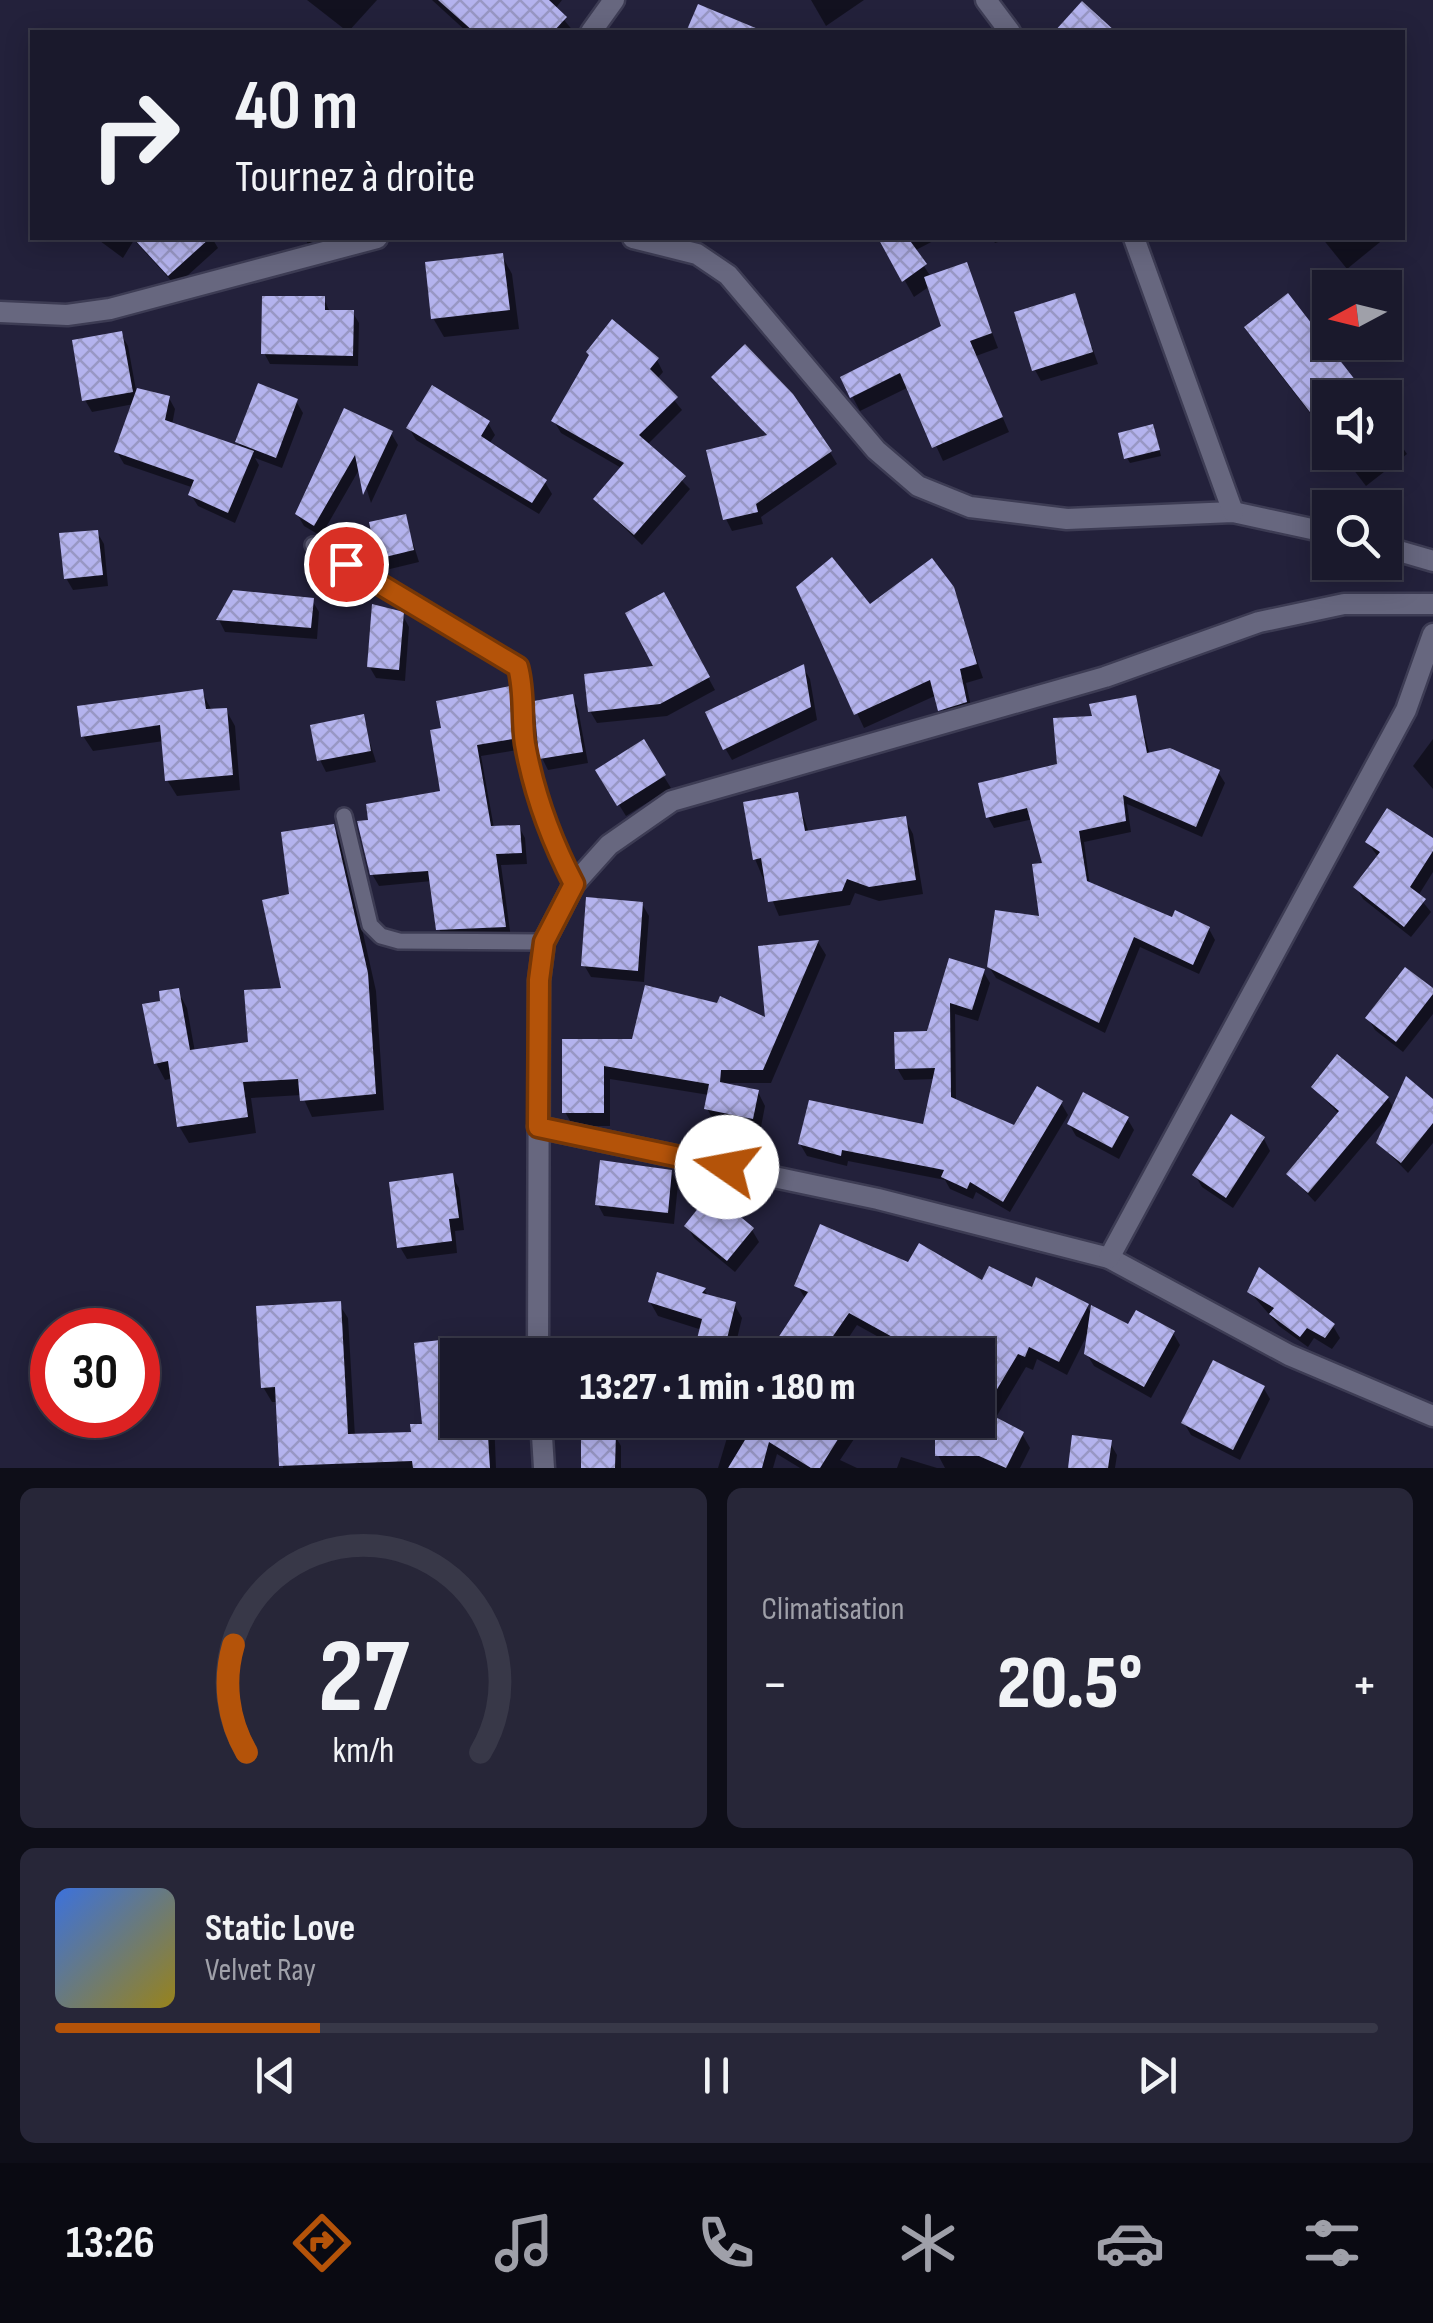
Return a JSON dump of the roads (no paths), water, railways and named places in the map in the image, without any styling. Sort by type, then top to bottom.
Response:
[{"type":"street","points":[[592,30],[614,0]]},
{"type":"street","points":[[986,0],[1008,30]]},
{"type":"street","points":[[0,312],[67,315],[110,310],[370,240]]},
{"type":"street","points":[[641,240],[697,254],[728,275],[876,450],[918,486],[970,507],[1067,519],[1233,512],[1312,529]]},
{"type":"street","points":[[1135,240],[1233,512]]},
{"type":"street","points":[[1402,552],[1433,561]]},
{"type":"street","points":[[538,1338],[539,980],[544,942],[574,884],[608,845],[672,801],[1105,676],[1259,622],[1344,604],[1433,604]]},
{"type":"street","points":[[1109,1258],[1406,710],[1433,634]]},
{"type":"street","points":[[538,1127],[878,1199],[1109,1258],[1289,1355],[1433,1416]]},
{"type":"street","points":[[543,1438],[544,1468]]},
{"type":"lane","points":[[312,545],[518,667],[524,687],[530,768],[551,841],[574,884]]},
{"type":"lane","points":[[344,816],[370,925],[382,936],[399,942],[544,942]]}]
